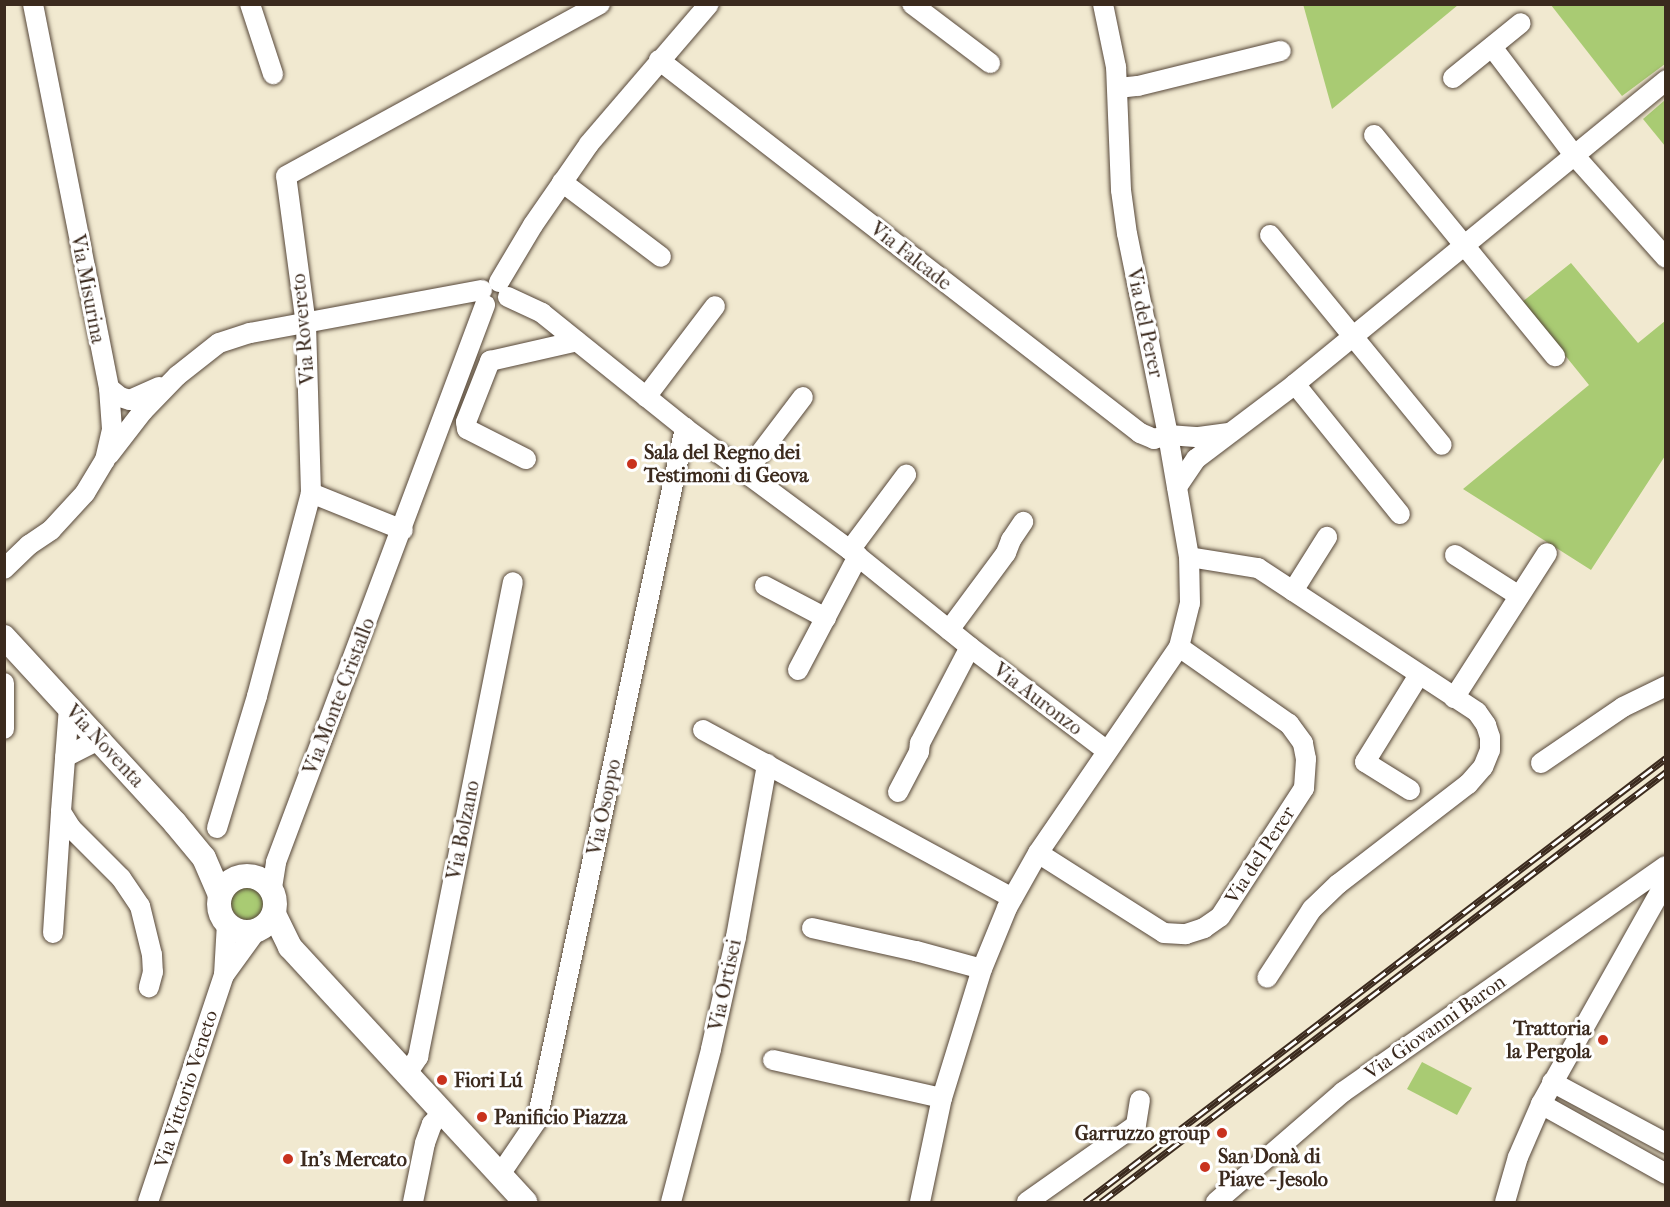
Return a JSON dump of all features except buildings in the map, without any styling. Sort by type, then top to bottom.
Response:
[{"type":"street","name":"Via Misurina","points":[[4,568],[72,510],[105,460],[112,429],[109,388],[33,4]]},
{"type":"street","points":[[250,4],[273,74]]},
{"type":"street","name":"Via Rovereto","points":[[217,828],[257,696],[311,493],[306,325],[286,176],[600,4]]},
{"type":"street","name":"Via Monte Cristallo","points":[[261,876],[403,530],[494,294],[562,182],[589,144],[709,4]]},
{"type":"street","points":[[912,4],[990,63]]},
{"type":"street","name":"Via del Perer","points":[[920,1203],[942,1098],[982,969],[1012,898],[1038,852],[1179,646],[1190,603],[1189,557],[1168,435],[1127,234],[1121,190],[1118,88],[1111,35],[1103,4]]},
{"type":"street","points":[[1453,78],[1521,23]]},
{"type":"street","points":[[1492,47],[1574,155],[1665,258]]},
{"type":"street","points":[[1118,88],[1138,86],[1281,51]]},
{"type":"street","name":"Via Falcade","points":[[659,60],[1140,433],[1155,439],[1168,435],[1199,437],[1229,433]]},
{"type":"street","points":[[1177,487],[1196,459],[1294,384],[1665,80]]},
{"type":"street","points":[[1374,135],[1555,356]]},
{"type":"street","points":[[562,182],[661,257]]},
{"type":"street","points":[[1270,235],[1442,445]]},
{"type":"street","points":[[109,388],[120,397],[130,400],[140,398],[177,376],[219,343],[250,333],[494,294]]},
{"type":"street","name":"Via Auronzo","points":[[494,294],[542,313],[685,428],[854,553],[970,647],[1107,751]]},
{"type":"street","points":[[646,397],[715,306]]},
{"type":"street","points":[[526,459],[467,429],[466,422],[490,361],[577,341]]},
{"type":"street","points":[[105,460],[143,411],[177,376]]},
{"type":"street","points":[[1294,384],[1400,514]]},
{"type":"street","points":[[746,472],[803,397]]},
{"type":"street","name":"Via Osoppo","points":[[499,1176],[537,1120],[685,428]]},
{"type":"street","points":[[798,670],[826,618],[854,553],[906,475]]},
{"type":"street","points":[[311,493],[403,530]]},
{"type":"street","points":[[949,630],[1006,553],[1011,540],[1023,522]]},
{"type":"street","points":[[1293,591],[1327,537]]},
{"type":"street","name":"Via Misurina","points":[[4,550],[29,545]]},
{"type":"street","points":[[1454,698],[1547,553]]},
{"type":"street","points":[[1455,555],[1519,596]]},
{"type":"street","points":[[1189,557],[1258,568],[1477,712],[1486,725],[1490,750],[1483,767],[1468,784],[1338,884],[1312,909],[1267,978]]},
{"type":"street","name":"Via Bolzano","points":[[405,1075],[415,1062],[420,1046],[513,582]]},
{"type":"street","points":[[765,586],[826,618]]},
{"type":"street","name":"Via Noventa","points":[[4,637],[204,858],[220,895]]},
{"type":"street","name":"Via del Perer","points":[[1038,852],[1164,933],[1186,934],[1204,928],[1221,917],[1304,788],[1306,759],[1303,743],[1289,724],[1179,646]]},
{"type":"street","points":[[898,792],[919,752],[920,743],[970,647]]},
{"type":"street","points":[[4,729],[5,685],[28,663]]},
{"type":"street","points":[[1410,790],[1365,762],[1419,675]]},
{"type":"street","points":[[1541,763],[1623,707],[1665,686]]},
{"type":"street","name":"Via Noventa","points":[[53,933],[69,707]]},
{"type":"street","points":[[703,730],[1012,898]]},
{"type":"street","name":"Via Noventa","points":[[65,757],[99,740]]},
{"type":"street","name":"Via Ortisei","points":[[671,1203],[711,1049],[736,937],[767,765]]},
{"type":"street","points":[[61,812],[71,828],[121,878],[140,906],[152,956],[153,972],[149,987]]},
{"type":"street","name":"Via Noventa","points":[[204,858],[261,876]]},
{"type":"street","name":"Via Giovanni Baron","points":[[1216,1203],[1343,1092],[1665,866]]},
{"type":"street","points":[[261,876],[276,900],[263,925],[240,931],[227,923],[220,910],[220,895],[226,884],[261,876]]},
{"type":"street","points":[[1505,1203],[1518,1157],[1541,1104],[1663,886]]},
{"type":"street","name":"Via Vittorio Veneto","points":[[148,1203],[224,975],[227,923]]},
{"type":"street","points":[[263,925],[290,947],[405,1075],[525,1203]]},
{"type":"street","name":"Via Vittorio Veneto","points":[[224,975],[263,925]]},
{"type":"street","points":[[812,928],[916,951],[982,969]]},
{"type":"street","points":[[773,1060],[942,1098]]},
{"type":"street","points":[[1552,1082],[1665,1143]]},
{"type":"street","points":[[1027,1203],[1070,1169],[1136,1125],[1140,1100]]},
{"type":"street","points":[[1541,1104],[1665,1174]]},
{"type":"street","points":[[413,1203],[425,1143],[432,1124],[442,1113]]},
{"type":"green space","points":[[1303,4],[1458,4],[1458,5],[1332,109]]},
{"type":"green space","points":[[1551,5],[1665,5],[1665,64],[1622,96]]},
{"type":"green space","points":[[1665,100],[1665,146],[1643,119]]},
{"type":"green space","points":[[1571,263],[1638,343],[1665,321],[1665,456],[1591,570],[1463,489],[1589,385],[1522,302]]},
{"type":"green space","points":[[248,886],[260,891],[265,903],[260,915],[248,920],[236,915],[231,903],[236,891]]},
{"type":"green space","points":[[1422,1062],[1472,1088],[1457,1115],[1407,1089]]},
{"type":"railway","points":[[1085,1202],[1666,758]]},
{"type":"railway","points":[[1101,1202],[1666,772]]},
{"type":"place","name":"Sala del Regno dei Testimoni di Geova","points":[[632,464]]},
{"type":"place","name":"Trattoria la Pergola","points":[[1603,1040]]},
{"type":"place","name":"Fiori Lú","points":[[442,1080]]},
{"type":"place","name":"Panificio Piazza","points":[[482,1117]]},
{"type":"place","name":"Garruzzo group","points":[[1222,1133]]},
{"type":"place","name":"In's Mercato","points":[[288,1159]]},
{"type":"place","name":"San Donà di Piave - Jesolo","points":[[1205,1167]]}]
